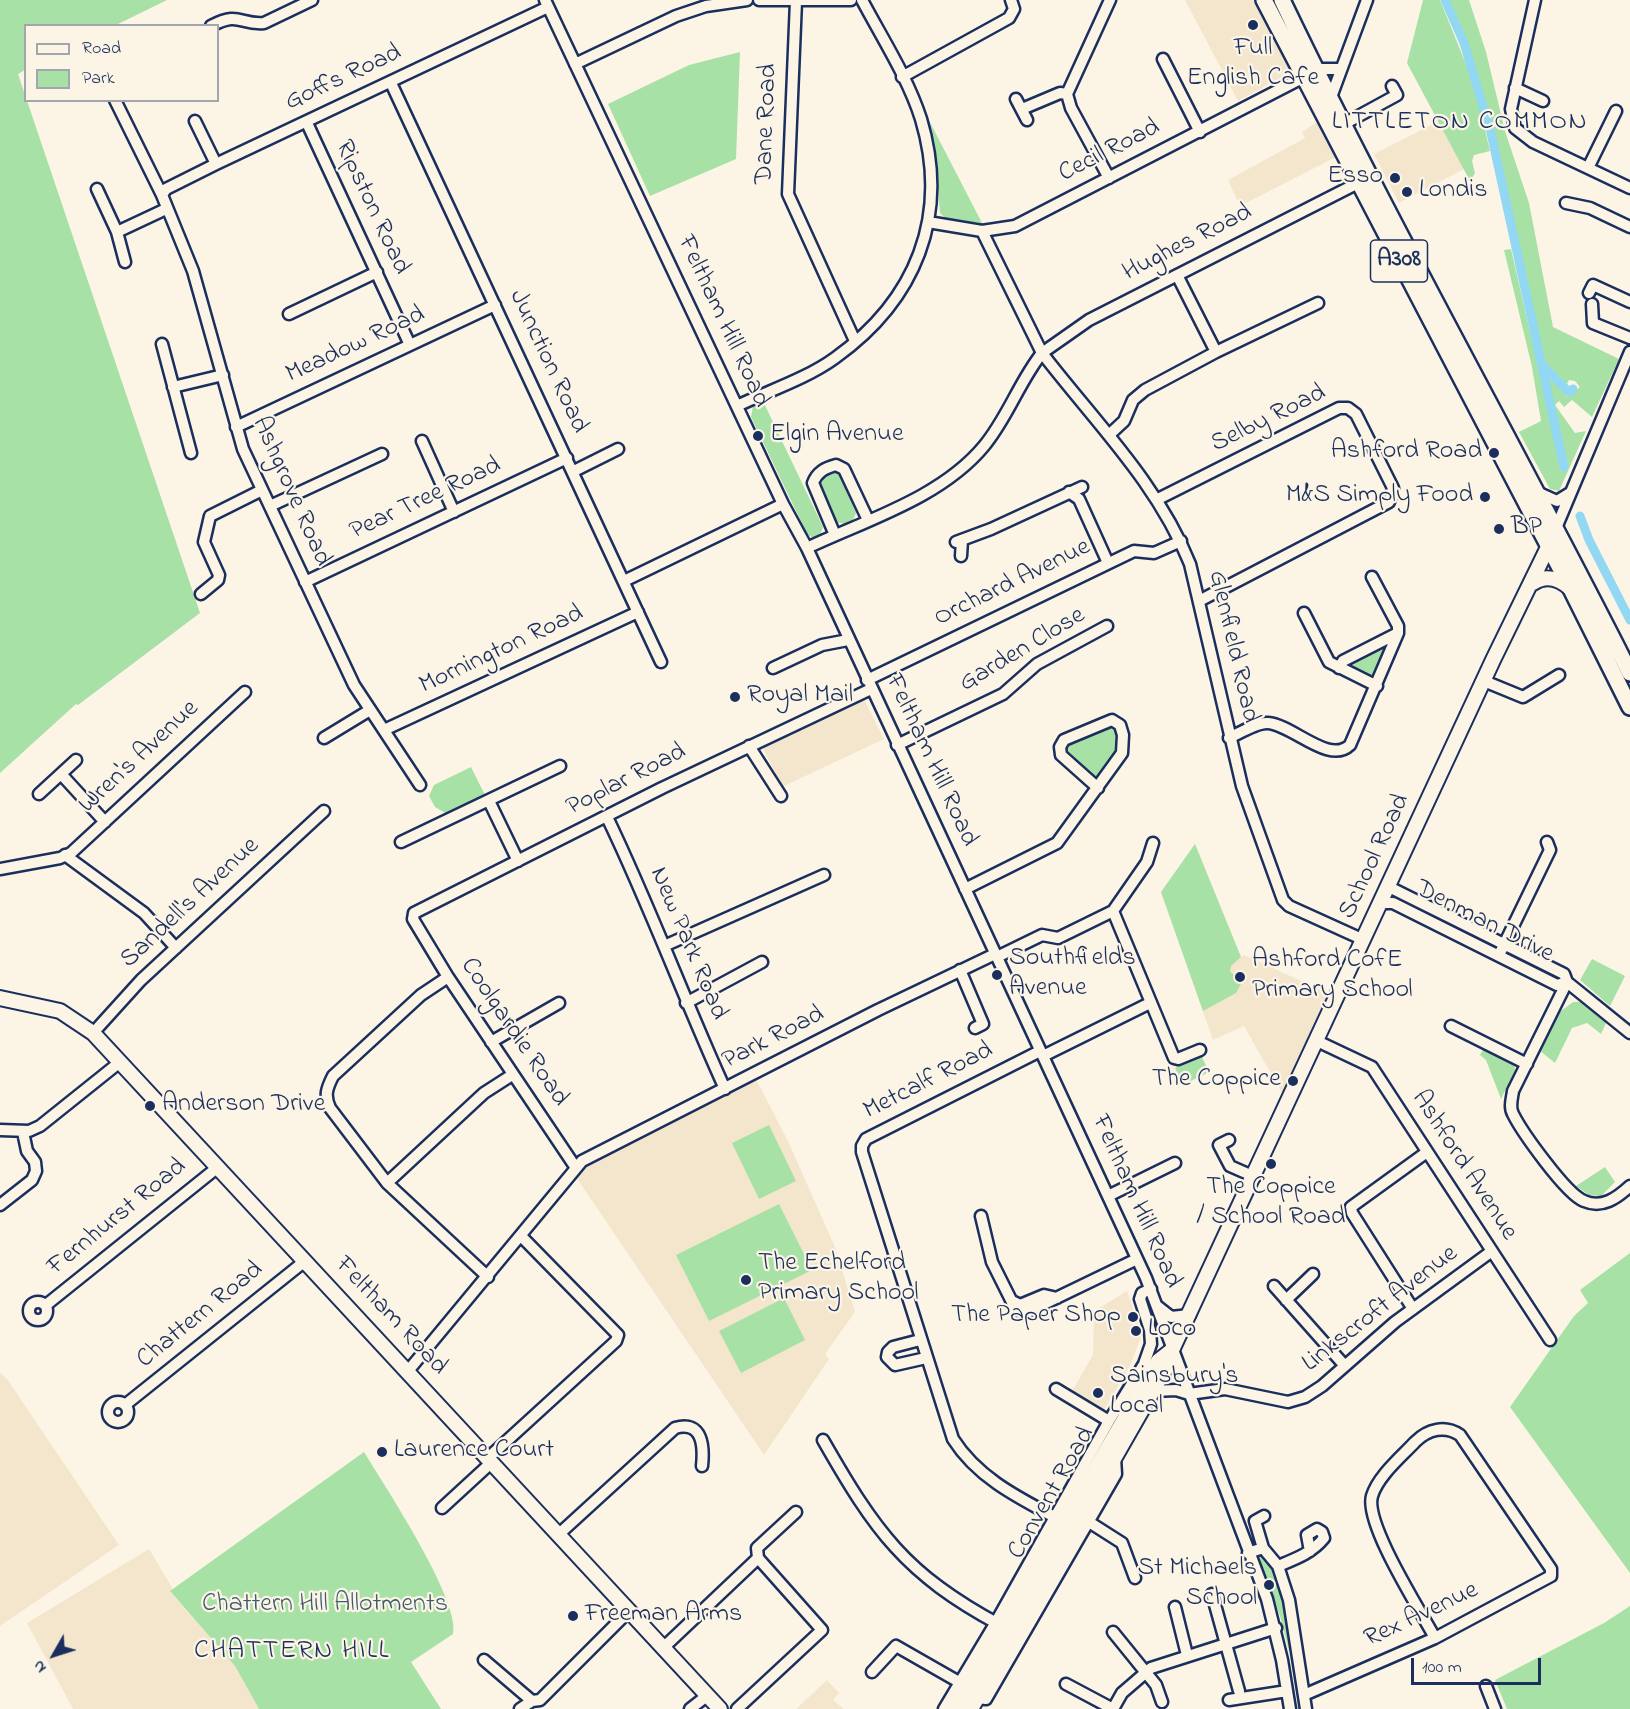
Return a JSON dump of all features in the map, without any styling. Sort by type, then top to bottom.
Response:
[{"type":"highway","name":"A308","points":[[1264,0],[1309,72],[1330,100],[1630,673]]},
{"type":"highway","name":"A308","points":[[1282,0],[1309,72],[1358,183],[1571,588],[1630,707]]},
{"type":"main road","name":"School Road","points":[[1172,1350],[1255,1177],[1484,681],[1533,583],[1556,528]]},
{"type":"main road","points":[[1533,583],[1547,578],[1556,579],[1571,588]]},
{"type":"main road","name":"Feltham Road","points":[[0,998],[60,1011],[93,1033],[720,1709]]},
{"type":"main road","name":"Convent Road","points":[[975,1704],[1167,1366],[1172,1350]]},
{"type":"main road","name":"Convent Road","points":[[956,1709],[1000,1624],[1059,1520],[1158,1361],[1172,1350]]},
{"type":"street","points":[[215,24],[226,18],[237,17],[256,24],[264,23],[312,0]]},
{"type":"street","points":[[575,64],[675,16],[706,6],[747,0]]},
{"type":"street","points":[[759,0],[851,0]]},
{"type":"street","name":"Dane Road","points":[[796,0],[788,194],[855,341]]},
{"type":"street","points":[[736,406],[834,359],[874,327],[904,287],[919,255],[928,222],[930,164],[920,117],[862,0]]},
{"type":"street","points":[[902,77],[1010,18],[1014,9],[1011,0]]},
{"type":"street","points":[[1109,178],[1071,108],[1067,94],[1110,0]]},
{"type":"street","points":[[1330,100],[1367,0]]},
{"type":"street","points":[[1535,0],[1511,116],[1518,133],[1630,188]]},
{"type":"street","name":"Feltham Hill Road","points":[[547,4],[736,406],[807,548],[1151,1289],[1276,1628],[1290,1709]]},
{"type":"street","name":"Goffs Road","points":[[162,195],[166,189],[216,164],[391,83],[547,4]]},
{"type":"street","points":[[1163,59],[1200,132]]},
{"type":"street","points":[[1309,72],[1320,69],[1341,69]]},
{"type":"street","name":"Cecil Road","points":[[928,222],[982,231],[1015,226],[1200,132],[1309,72]]},
{"type":"street","name":"Junction Road","points":[[391,83],[574,471],[661,662]]},
{"type":"street","points":[[1342,125],[1397,95],[1392,86]]},
{"type":"street","points":[[1515,88],[1543,100]]},
{"type":"street","points":[[1022,109],[1060,93],[1067,94]]},
{"type":"street","points":[[1016,99],[1028,120]]},
{"type":"street","name":"Ashgrove Road","points":[[116,102],[162,195],[193,271],[243,449],[354,685],[420,785]]},
{"type":"street","points":[[1588,168],[1616,111]]},
{"type":"street","points":[[195,121],[216,164]]},
{"type":"street","name":"Ripston Road","points":[[307,123],[410,345]]},
{"type":"street","name":"Hughes Road","points":[[807,548],[939,484],[982,448],[1006,416],[1027,371],[1042,353],[1089,320],[1358,183]]},
{"type":"street","points":[[97,189],[117,232],[125,262]]},
{"type":"street","points":[[1566,203],[1590,208],[1630,227]]},
{"type":"street","points":[[117,232],[166,209]]},
{"type":"street","name":"Glenfield Road","points":[[982,231],[1042,353],[1110,434],[1158,499],[1181,541],[1199,601],[1242,786],[1284,900],[1288,906],[1364,940]]},
{"type":"street","points":[[290,314],[376,272]]},
{"type":"street","points":[[1177,275],[1216,352]]},
{"type":"street","points":[[1630,302],[1593,285],[1591,319],[1597,326],[1630,338]]},
{"type":"street","points":[[1110,434],[1124,421],[1133,400],[1141,393],[1216,352],[1318,303]]},
{"type":"street","name":"Meadow Road","points":[[236,427],[495,305]]},
{"type":"street","points":[[162,344],[191,453]]},
{"type":"street","points":[[1556,528],[1630,352]]},
{"type":"street","points":[[173,387],[223,375]]},
{"type":"street","name":"Selby Road","points":[[1158,499],[1339,408],[1348,408],[1356,414],[1393,488],[1389,502],[1199,601]]},
{"type":"street","points":[[422,441],[454,512]]},
{"type":"street","points":[[574,471],[618,449]]},
{"type":"street","points":[[270,506],[382,454]]},
{"type":"street","name":"Pear Tree Road","points":[[305,582],[567,458]]},
{"type":"street","points":[[835,535],[813,483],[816,476],[825,469],[836,465],[844,469],[867,520]]},
{"type":"street","points":[[961,556],[959,541],[1082,487]]},
{"type":"street","points":[[201,594],[218,580],[219,574],[204,542],[210,516],[262,490]]},
{"type":"street","points":[[1069,492],[1079,499],[1108,563]]},
{"type":"street","points":[[1537,492],[1557,501],[1570,493]]},
{"type":"street","points":[[624,581],[783,504]]},
{"type":"street","name":"Orchard Avenue","points":[[869,684],[1134,551],[1154,553],[1181,541]]},
{"type":"street","points":[[1229,738],[1266,723],[1275,724],[1329,750],[1345,749],[1350,745],[1398,633],[1398,626],[1372,577]]},
{"type":"street","name":"Mornington Road","points":[[384,730],[638,612]]},
{"type":"street","points":[[1304,613],[1329,662],[1377,686]]},
{"type":"street","name":"Garden Close","points":[[897,745],[1003,694],[1036,664],[1107,626]]},
{"type":"street","points":[[1339,668],[1343,661],[1398,633]]},
{"type":"street","points":[[773,668],[822,645],[848,640]]},
{"type":"street","points":[[1484,681],[1523,697],[1559,675]]},
{"type":"street","name":"Poplar Road","points":[[414,921],[412,915],[416,910],[607,817],[869,684]]},
{"type":"street","name":"Wren's Avenue","points":[[0,869],[65,855],[105,822],[245,692]]},
{"type":"street","points":[[323,738],[370,710]]},
{"type":"street","points":[[965,889],[1057,843],[1098,788],[1122,753],[1123,735],[1120,725],[1112,720],[1064,741],[1060,747],[1061,755],[1098,788]]},
{"type":"street","points":[[749,746],[781,796]]},
{"type":"street","points":[[39,794],[76,760]]},
{"type":"street","points":[[401,842],[560,766]]},
{"type":"street","points":[[61,774],[105,822]]},
{"type":"street","points":[[544,774],[549,786]]},
{"type":"street","points":[[489,801],[518,861]]},
{"type":"street","name":"Sandell's Avenue","points":[[93,1033],[141,980],[324,811]]},
{"type":"street","name":"New Park Road","points":[[607,817],[637,880],[686,1003],[725,1089]]},
{"type":"street","points":[[1501,951],[1550,850],[1547,842]]},
{"type":"street","points":[[996,956],[1042,935],[1058,938],[1113,911],[1147,862],[1153,843]]},
{"type":"street","points":[[65,855],[144,913],[176,948]]},
{"type":"street","points":[[664,946],[824,875]]},
{"type":"street","name":"Denman Drive","points":[[1389,887],[1501,951]]},
{"type":"street","name":"Denman Drive","points":[[1381,903],[1393,903],[1501,951],[1564,974],[1567,982],[1630,1033]]},
{"type":"street","points":[[1113,911],[1118,917],[1150,1003],[1174,1058],[1178,1059],[1200,1050]]},
{"type":"street","name":"Coolgardie Road","points":[[414,921],[490,1042],[576,1168]]},
{"type":"street","name":"Park Road","points":[[408,1371],[582,1161],[960,970],[996,956]]},
{"type":"street","points":[[686,1003],[762,962]]},
{"type":"street","points":[[960,970],[982,1024],[975,1028]]},
{"type":"street","points":[[448,977],[422,995],[333,1076],[327,1088],[326,1099],[330,1108],[387,1183],[488,1277]]},
{"type":"street","name":"Denman Drive","points":[[1567,982],[1513,1091],[1510,1107],[1533,1145],[1573,1194],[1584,1202],[1598,1204],[1614,1200],[1630,1186]]},
{"type":"street","points":[[490,1042],[559,1003]]},
{"type":"street","points":[[1041,1053],[1150,1003]]},
{"type":"street","points":[[1451,1026],[1527,1064]]},
{"type":"street","name":"Ashford Avenue","points":[[1317,1041],[1372,1067],[1550,1340]]},
{"type":"street","name":"Metcalf Road","points":[[1041,1053],[866,1139],[862,1146],[947,1425],[962,1453],[991,1481],[1059,1520]]},
{"type":"street","points":[[0,1130],[24,1132],[40,1126],[120,1062]]},
{"type":"street","points":[[387,1183],[484,1093],[512,1075]]},
{"type":"street","points":[[0,1205],[32,1180],[36,1172],[35,1162],[27,1151],[24,1132]]},
{"type":"street","points":[[1229,1140],[1220,1145],[1230,1166],[1255,1177]]},
{"type":"street","points":[[1413,1309],[1352,1214],[1351,1208],[1355,1202],[1427,1152]]},
{"type":"street","points":[[1108,1196],[1175,1163]]},
{"type":"street","name":"Fernhurst Road","points":[[46,1305],[218,1167]]},
{"type":"street","points":[[981,1216],[992,1262],[1012,1301],[1020,1305],[1044,1295],[1057,1298],[1137,1259]]},
{"type":"street","points":[[442,1508],[616,1341],[618,1335],[521,1236]]},
{"type":"street","name":"Linkscroft Avenue","points":[[1153,1391],[1176,1390],[1189,1394],[1225,1389],[1288,1402],[1305,1397],[1413,1309],[1492,1251]]},
{"type":"street","name":"Chattern Road","points":[[125,1405],[305,1261]]},
{"type":"street","points":[[1286,1300],[1313,1274]]},
{"type":"street","points":[[1274,1286],[1345,1366]]},
{"type":"street","name":"Convent Road","points":[[1059,1520],[1109,1421],[1148,1354],[1150,1330],[1140,1299],[1142,1293],[1151,1289]]},
{"type":"street","points":[[1155,1303],[1171,1317],[1190,1315]]},
{"type":"street","points":[[920,1340],[893,1347],[887,1357],[895,1365],[926,1358]]},
{"type":"street","points":[[1056,1389],[1109,1421]]},
{"type":"street","points":[[559,1534],[675,1428],[683,1426],[692,1428],[699,1435],[704,1446],[702,1466]]},
{"type":"street","name":"Rex Avenue","points":[[1304,1695],[1435,1638],[1551,1576],[1551,1569],[1460,1435],[1452,1430],[1437,1429],[1425,1433],[1378,1484],[1371,1498],[1373,1522],[1435,1638]]},
{"type":"street","points":[[823,1440],[854,1494],[892,1547],[941,1590],[1000,1624]]},
{"type":"street","name":"Convent Road","points":[[975,1704],[986,1699],[1116,1474],[1115,1455]]},
{"type":"street","points":[[737,1709],[822,1630],[758,1558],[757,1548],[796,1512]]},
{"type":"street","points":[[1264,1516],[1255,1521],[1263,1548],[1278,1566],[1294,1623],[1306,1709]]},
{"type":"street","points":[[1089,1522],[1122,1543],[1135,1578]]},
{"type":"street","points":[[1248,1553],[1263,1548]]},
{"type":"street","points":[[1278,1566],[1311,1551]]},
{"type":"street","points":[[664,1647],[758,1558]]},
{"type":"street","points":[[1212,1594],[1239,1691]]},
{"type":"street","points":[[1174,1607],[1187,1655]]},
{"type":"street","points":[[520,1709],[532,1701],[540,1700],[630,1610]]},
{"type":"street","name":"Convent Road","points":[[944,1709],[959,1682],[1000,1624]]},
{"type":"street","points":[[1066,1684],[1113,1709],[1122,1693],[1146,1671],[1187,1655],[1276,1628]]},
{"type":"street","points":[[1113,1632],[1156,1685],[1162,1702]]},
{"type":"street","points":[[872,1672],[896,1646],[959,1682]]},
{"type":"street","points":[[484,1660],[532,1701]]},
{"type":"street","points":[[1486,1686],[1495,1709]]},
{"type":"street","points":[[1229,1700],[1287,1690]]},
{"type":"street","points":[[690,1709],[708,1695]]},
{"type":"shaded area","points":[[1185,0],[1253,0],[1291,72],[1238,101]]},
{"type":"shaded area","points":[[1439,121],[1464,169],[1399,203],[1374,154]]},
{"type":"shaded area","points":[[1317,122],[1336,157],[1240,206],[1228,180],[1305,138],[1302,132]]},
{"type":"shaded area","points":[[864,699],[884,739],[782,787],[763,748]]},
{"type":"shaded area","name":"Ashford CofE Primary School","points":[[1195,844],[1241,957],[1244,955],[1328,993],[1282,1093],[1244,1026],[1213,1040],[1161,892]]},
{"type":"shaded area","name":"The Echelford Primary School","points":[[756,1079],[788,1141],[835,1247],[855,1312],[825,1354],[829,1359],[764,1455],[576,1177],[586,1165]]},
{"type":"shaded area","points":[[1127,1291],[1142,1334],[1130,1366],[1104,1410],[1072,1391],[1093,1355],[1094,1311]]},
{"type":"shaded area","points":[[0,1373],[7,1379],[119,1545],[0,1626]]},
{"type":"shaded area","points":[[149,1549],[173,1589],[170,1592],[235,1666],[259,1709],[73,1709],[27,1623]]},
{"type":"shaded area","points":[[827,1680],[839,1693],[833,1700],[844,1709],[796,1709]]},
{"type":"green space","points":[[0,0],[167,0],[118,24],[24,24],[24,71],[18,74],[24,92],[24,102],[27,102],[200,613],[78,705],[76,704],[0,773]]},
{"type":"green space","points":[[1423,0],[1440,0],[1474,84],[1490,151],[1474,155],[1472,161],[1475,173],[1470,181],[1407,63]]},
{"type":"green space","points":[[1447,0],[1469,0],[1486,52],[1505,131],[1529,203],[1553,327],[1619,359],[1592,417],[1572,400],[1564,407],[1559,401],[1555,405],[1575,433],[1586,431],[1559,491],[1550,489],[1519,432],[1541,421],[1532,367],[1504,250],[1511,249],[1561,467],[1567,466],[1546,375],[1568,397],[1580,387],[1575,381],[1569,380],[1567,384],[1543,360],[1515,223],[1493,132],[1465,43]]},
{"type":"green space","points":[[740,52],[736,159],[650,196],[608,104],[689,65]]},
{"type":"green space","points":[[919,101],[982,223],[954,221],[940,213],[935,154],[929,124]]},
{"type":"green space","points":[[763,401],[823,527],[820,535],[813,538],[807,534],[751,417],[753,406]]},
{"type":"green space","points":[[833,471],[839,474],[856,513],[853,520],[844,524],[836,522],[819,484],[823,476]]},
{"type":"green space","points":[[1382,648],[1386,652],[1377,675],[1371,679],[1350,668],[1350,665]]},
{"type":"green space","points":[[1107,725],[1114,729],[1118,736],[1118,744],[1107,770],[1095,780],[1067,756],[1067,747],[1070,742]]},
{"type":"green space","points":[[471,767],[486,797],[447,814],[435,807],[429,796],[434,785]]},
{"type":"green space","points":[[1195,844],[1241,957],[1231,966],[1230,972],[1243,980],[1236,993],[1203,1011],[1161,892]]},
{"type":"green space","points":[[1592,959],[1625,976],[1610,1006],[1580,980]]},
{"type":"green space","points":[[1573,1002],[1583,1002],[1606,1023],[1601,1034],[1587,1023],[1572,1028],[1555,1063],[1539,1050],[1561,1011]]},
{"type":"green space","points":[[1484,1048],[1514,1064],[1515,1070],[1501,1099],[1486,1060],[1480,1055]]},
{"type":"green space","points":[[1201,1055],[1209,1072],[1183,1085],[1175,1068]]},
{"type":"green space","points":[[769,1125],[796,1181],[759,1199],[732,1143]]},
{"type":"green space","points":[[1605,1167],[1615,1182],[1601,1196],[1589,1195],[1576,1186]]},
{"type":"green space","points":[[779,1204],[812,1270],[709,1321],[676,1255]]},
{"type":"green space","points":[[1630,1253],[1630,1573],[1510,1407],[1574,1316],[1588,1303],[1580,1290]]},
{"type":"green space","points":[[784,1298],[805,1340],[741,1373],[719,1331]]},
{"type":"green space","name":"Chattern Hill Allotments","points":[[364,1452],[434,1571],[452,1618],[453,1634],[411,1662],[441,1709],[259,1709],[235,1666],[170,1591]]},
{"type":"green space","points":[[1262,1554],[1270,1562],[1281,1585],[1294,1650],[1289,1651],[1280,1616],[1257,1556]]},
{"type":"green space","points":[[1630,1606],[1630,1709],[1507,1709],[1495,1680],[1604,1623]]},
{"type":"waterway","points":[[1445,0],[1464,43],[1491,133],[1564,467]]},
{"type":"waterway","points":[[1543,366],[1569,392],[1573,389]]},
{"type":"waterway","points":[[1580,516],[1589,540],[1630,620]]},
{"type":"place","name":"Full English Cafe","points":[[1253,25]]},
{"type":"place","name":"Esso","points":[[1395,178]]},
{"type":"place","name":"Londis","points":[[1407,192]]},
{"type":"place","name":"Elgin Avenue","points":[[758,436]]},
{"type":"place","name":"Ashford Road","points":[[1494,453]]},
{"type":"place","name":"M&S Simply Food","points":[[1485,497]]},
{"type":"place","name":"BP","points":[[1499,529]]},
{"type":"place","name":"Royal Mail","points":[[735,697]]},
{"type":"place","name":"Southfields Avenue","points":[[997,975]]},
{"type":"place","name":"Ashford CofE Primary School","points":[[1240,977]]},
{"type":"place","name":"The Coppice","points":[[1293,1081]]},
{"type":"place","name":"Anderson Drive","points":[[150,1106]]},
{"type":"place","name":"The Coppice / School Road","points":[[1271,1164]]},
{"type":"place","name":"The Echelford Primary School","points":[[746,1280]]},
{"type":"place","name":"The Paper Shop","points":[[1133,1317]]},
{"type":"place","name":"Loco","points":[[1136,1331]]},
{"type":"place","name":"Sainsbury's Local","points":[[1098,1393]]},
{"type":"place","name":"Laurence Court","points":[[382,1452]]},
{"type":"place","name":"St Michaels School","points":[[1269,1585]]},
{"type":"place","name":"Freeman Arms","points":[[573,1616]]},
{"type":"district","name":"LITTLETON COMMON","points":[[1460,124]]},
{"type":"district","name":"CHATTERN HILL","points":[[292,1653]]}]
